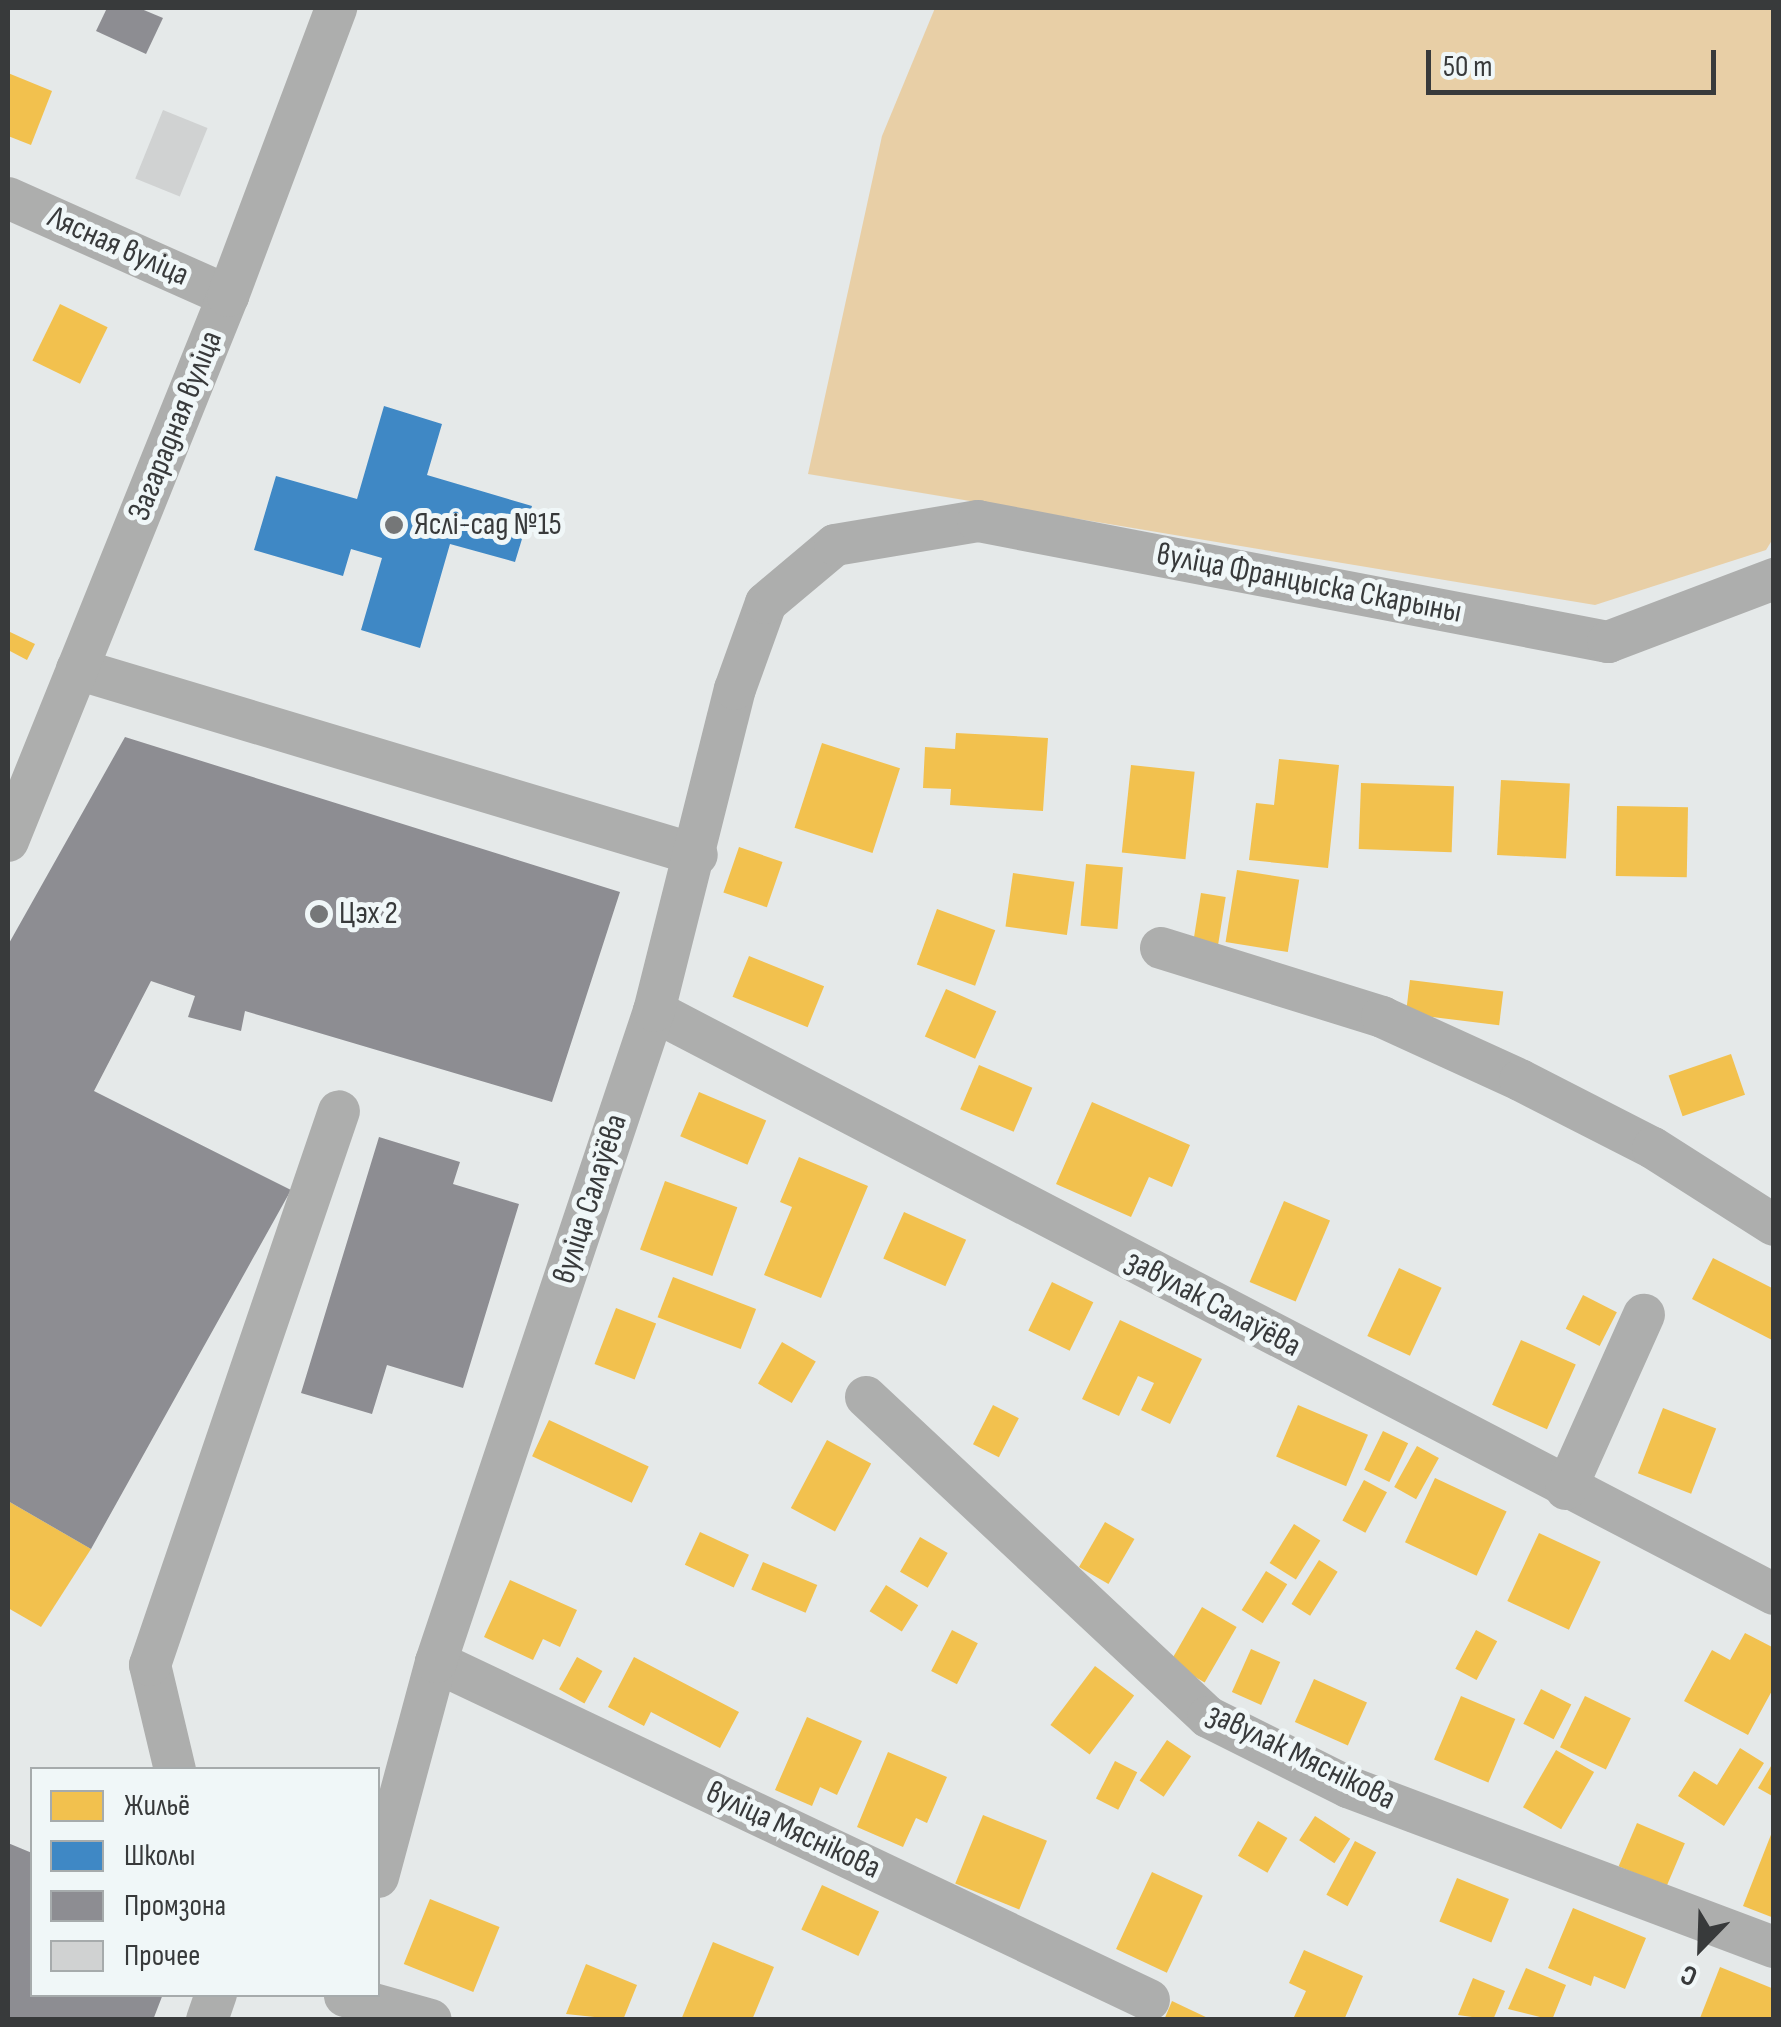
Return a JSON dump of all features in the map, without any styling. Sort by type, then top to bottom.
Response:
[{"type":"street","name":"Загарадная вуліца","points":[[8,841],[26,752],[78,669],[228,296],[336,8]]},
{"type":"street","name":"Лясная вуліца","points":[[8,198],[228,296]]},
{"type":"street","name":"вуліца Францыска Скарыны","points":[[835,546],[978,521],[1608,642],[1774,579]]},
{"type":"street","name":"вуліца Салаўёва","points":[[380,1870],[436,1662],[654,1011],[697,855],[736,689],[766,603],[835,546]]},
{"type":"street","points":[[78,669],[697,855]]},
{"type":"street","points":[[1161,948],[1382,1018],[1520,1080],[1653,1148],[1774,1225]]},
{"type":"street","name":"завулак Салаўёва","points":[[654,1011],[1774,1594]]},
{"type":"street","points":[[175,1767],[150,1665],[338,1110]]},
{"type":"street","points":[[1566,1488],[1644,1315]]},
{"type":"street","name":"завулак Мяснікова","points":[[866,1397],[1208,1717],[1348,1786],[1774,1947]]},
{"type":"street","name":"вуліца Мяснікова","points":[[436,1662],[1149,2000]]},
{"type":"street","points":[[352,1997],[431,2020]]},
{"type":"shaded area","points":[[935,8],[1773,8],[1774,537],[1766,550],[1595,605],[808,474],[882,136]]},
{"type":"building: Жильё","points":[[8,73],[52,91],[31,145],[8,136]]},
{"type":"building: Жильё","points":[[60,304],[108,327],[80,384],[32,361]]},
{"type":"building: Жильё","points":[[8,631],[35,644],[27,660],[8,650]]},
{"type":"building: Жильё","points":[[956,733],[1048,738],[1043,811],[950,805],[951,789],[923,788],[925,747],[955,749]]},
{"type":"building: Жильё","points":[[822,743],[900,768],[872,853],[794,828]]},
{"type":"building: Жильё","points":[[1279,759],[1339,765],[1328,868],[1249,860],[1256,803],[1274,805]]},
{"type":"building: Жильё","points":[[1131,765],[1195,772],[1185,859],[1122,853]]},
{"type":"building: Жильё","points":[[1501,780],[1570,784],[1566,859],[1497,855]]},
{"type":"building: Жильё","points":[[1361,783],[1454,786],[1452,852],[1359,849]]},
{"type":"building: Жильё","points":[[1617,806],[1688,807],[1687,877],[1616,876]]},
{"type":"building: Жильё","points":[[739,847],[782,862],[767,907],[723,892]]},
{"type":"building: Жильё","points":[[1086,864],[1123,867],[1117,929],[1081,926]]},
{"type":"building: Жильё","points":[[1237,870],[1299,880],[1288,952],[1226,942]]},
{"type":"building: Жильё","points":[[1013,873],[1074,882],[1067,935],[1005,926]]},
{"type":"building: Жильё","points":[[1201,893],[1226,897],[1218,945],[1193,941]]},
{"type":"building: Жильё","points":[[937,909],[995,930],[975,986],[917,964]]},
{"type":"building: Жильё","points":[[749,956],[824,986],[808,1027],[733,997]]},
{"type":"building: Жильё","points":[[1410,980],[1503,991],[1499,1025],[1406,1014]]},
{"type":"building: Жильё","points":[[946,989],[996,1011],[975,1059],[925,1037]]},
{"type":"building: Жильё","points":[[1731,1054],[1745,1095],[1683,1116],[1669,1075]]},
{"type":"building: Жильё","points":[[979,1065],[1032,1088],[1014,1132],[960,1109]]},
{"type":"building: Жильё","points":[[699,1092],[766,1121],[747,1165],[680,1136]]},
{"type":"building: Жильё","points":[[1092,1102],[1190,1145],[1172,1187],[1149,1177],[1131,1217],[1056,1184]]},
{"type":"building: Жильё","points":[[799,1157],[868,1186],[821,1298],[764,1275],[792,1207],[780,1202]]},
{"type":"building: Жильё","points":[[665,1181],[737,1207],[712,1276],[640,1250]]},
{"type":"building: Жильё","points":[[1284,1201],[1330,1221],[1296,1302],[1250,1282]]},
{"type":"building: Жильё","points":[[904,1212],[966,1240],[945,1286],[883,1259]]},
{"type":"building: Жильё","points":[[1713,1258],[1774,1289],[1774,1341],[1692,1299]]},
{"type":"building: Жильё","points":[[1399,1268],[1442,1288],[1410,1356],[1367,1336]]},
{"type":"building: Жильё","points":[[673,1277],[756,1309],[741,1349],[658,1317]]},
{"type":"building: Жильё","points":[[1052,1282],[1093,1302],[1070,1351],[1028,1331]]},
{"type":"building: Жильё","points":[[1583,1295],[1617,1312],[1600,1346],[1566,1329]]},
{"type":"building: Жильё","points":[[616,1308],[656,1323],[635,1379],[594,1364]]},
{"type":"building: Жильё","points":[[1120,1320],[1202,1359],[1170,1424],[1141,1410],[1154,1383],[1138,1376],[1119,1416],[1082,1399]]},
{"type":"building: Жильё","points":[[1521,1340],[1576,1364],[1547,1429],[1492,1405]]},
{"type":"building: Жильё","points":[[782,1342],[816,1362],[792,1403],[758,1384]]},
{"type":"building: Жильё","points":[[993,1405],[1019,1418],[999,1457],[973,1444]]},
{"type":"building: Жильё","points":[[1298,1405],[1368,1435],[1346,1486],[1276,1457]]},
{"type":"building: Жильё","points":[[1663,1408],[1716,1428],[1691,1494],[1638,1473]]},
{"type":"building: Жильё","points":[[549,1420],[649,1466],[632,1503],[532,1456]]},
{"type":"building: Жильё","points":[[1383,1431],[1408,1443],[1389,1482],[1364,1470]]},
{"type":"building: Жильё","points":[[827,1440],[871,1463],[835,1531],[791,1508]]},
{"type":"building: Жильё","points":[[1417,1446],[1439,1458],[1416,1499],[1394,1487]]},
{"type":"building: Жильё","points":[[1435,1478],[1507,1511],[1477,1576],[1405,1542]]},
{"type":"building: Жильё","points":[[1364,1480],[1387,1492],[1365,1533],[1342,1521]]},
{"type":"building: Жильё","points":[[8,1501],[91,1549],[41,1627],[8,1608]]},
{"type":"building: Жильё","points":[[1105,1522],[1134,1539],[1108,1584],[1079,1567]]},
{"type":"building: Жильё","points":[[1294,1524],[1320,1540],[1296,1579],[1270,1563]]},
{"type":"building: Жильё","points":[[700,1532],[749,1555],[734,1587],[685,1565]]},
{"type":"building: Жильё","points":[[1539,1533],[1601,1562],[1569,1630],[1507,1601]]},
{"type":"building: Жильё","points":[[920,1537],[948,1553],[928,1588],[900,1572]]},
{"type":"building: Жильё","points":[[1319,1560],[1338,1572],[1310,1616],[1291,1604]]},
{"type":"building: Жильё","points":[[763,1562],[817,1585],[806,1613],[751,1590]]},
{"type":"building: Жильё","points":[[1266,1571],[1287,1584],[1263,1623],[1242,1610]]},
{"type":"building: Жильё","points":[[510,1580],[577,1610],[560,1647],[543,1639],[533,1660],[484,1637]]},
{"type":"building: Жильё","points":[[886,1585],[918,1605],[902,1631],[870,1611]]},
{"type":"building: Жильё","points":[[1202,1607],[1237,1627],[1205,1682],[1170,1662]]},
{"type":"building: Жильё","points":[[952,1630],[978,1643],[957,1684],[931,1671]]},
{"type":"building: Жильё","points":[[1476,1630],[1497,1641],[1477,1680],[1455,1669]]},
{"type":"building: Жильё","points":[[1745,1633],[1774,1648],[1774,1687],[1748,1735],[1684,1701],[1712,1650],[1730,1660]]},
{"type":"building: Жильё","points":[[1251,1649],[1280,1662],[1261,1705],[1232,1692]]},
{"type":"building: Жильё","points":[[577,1657],[602,1671],[584,1703],[559,1689]]},
{"type":"building: Жильё","points":[[634,1657],[739,1712],[720,1748],[651,1712],[644,1726],[608,1707]]},
{"type":"building: Жильё","points":[[1095,1666],[1134,1695],[1090,1755],[1050,1725]]},
{"type":"building: Жильё","points":[[1314,1679],[1367,1703],[1348,1746],[1295,1722]]},
{"type":"building: Жильё","points":[[1541,1689],[1571,1704],[1554,1739],[1523,1724]]},
{"type":"building: Жильё","points":[[1461,1696],[1515,1719],[1488,1783],[1434,1760]]},
{"type":"building: Жильё","points":[[1585,1696],[1631,1718],[1606,1770],[1560,1747]]},
{"type":"building: Жильё","points":[[807,1717],[862,1741],[837,1795],[820,1787],[812,1806],[775,1790]]},
{"type":"building: Жильё","points":[[1167,1740],[1191,1756],[1164,1797],[1140,1781]]},
{"type":"building: Жильё","points":[[1740,1748],[1764,1763],[1724,1826],[1678,1796],[1694,1771],[1717,1785]]},
{"type":"building: Жильё","points":[[1556,1750],[1594,1772],[1561,1829],[1523,1807]]},
{"type":"building: Жильё","points":[[888,1752],[947,1777],[927,1823],[916,1818],[903,1847],[857,1827]]},
{"type":"building: Жильё","points":[[1115,1761],[1137,1772],[1118,1810],[1096,1798]]},
{"type":"building: Жильё","points":[[1774,1761],[1774,1797],[1758,1788]]},
{"type":"building: Жильё","points":[[983,1815],[1047,1841],[1019,1909],[955,1884]]},
{"type":"building: Жильё","points":[[1315,1816],[1350,1839],[1334,1863],[1299,1840]]},
{"type":"building: Жильё","points":[[1258,1821],[1287,1838],[1267,1873],[1238,1856]]},
{"type":"building: Жильё","points":[[1637,1823],[1685,1843],[1667,1887],[1619,1866]]},
{"type":"building: Жильё","points":[[1774,1827],[1774,1918],[1743,1906]]},
{"type":"building: Жильё","points":[[1355,1841],[1376,1852],[1348,1906],[1326,1895]]},
{"type":"building: Жильё","points":[[1152,1872],[1203,1896],[1167,1973],[1116,1949]]},
{"type":"building: Жильё","points":[[1457,1878],[1509,1899],[1491,1943],[1439,1922]]},
{"type":"building: Жильё","points":[[822,1885],[879,1912],[858,1956],[801,1929]]},
{"type":"building: Жильё","points":[[430,1899],[500,1927],[473,1992],[404,1964]]},
{"type":"building: Жильё","points":[[1573,1908],[1646,1938],[1625,1989],[1594,1976],[1591,1986],[1548,1968]]},
{"type":"building: Жильё","points":[[713,1942],[774,1967],[752,2020],[681,2020]]},
{"type":"building: Жильё","points":[[1304,1950],[1363,1976],[1344,2020],[1294,2017],[1306,1991],[1289,1983]]},
{"type":"building: Жильё","points":[[586,1964],[637,1985],[623,2020],[566,2014]]},
{"type":"building: Жильё","points":[[1720,1967],[1774,1989],[1774,2020],[1700,2018]]},
{"type":"building: Жильё","points":[[1526,1968],[1566,1985],[1552,2020],[1508,2009]]},
{"type":"building: Жильё","points":[[1473,1978],[1505,1991],[1493,2020],[1458,2015]]},
{"type":"building: Жильё","points":[[1172,2001],[1212,2020],[1164,2020]]},
{"type":"building: Школы","name":"Яслі-сад №15","points":[[384,406],[442,424],[427,475],[532,506],[515,562],[450,544],[420,648],[361,630],[382,558],[351,549],[343,576],[254,550],[276,476],[357,499]]},
{"type":"building: Промзона","points":[[107,8],[139,8],[163,18],[146,54],[96,31]]},
{"type":"building: Промзона","points":[[125,737],[620,892],[552,1102],[245,1011],[241,1031],[188,1017],[195,996],[151,981],[94,1091],[291,1190],[91,1549],[8,1501],[8,945]]},
{"type":"building: Промзона","points":[[379,1137],[460,1162],[453,1184],[519,1204],[463,1388],[387,1365],[372,1414],[301,1393]]},
{"type":"building: Промзона","points":[[8,1843],[30,1852],[30,1997],[162,1997],[153,2020],[8,2020]]},
{"type":"building: Прочее","points":[[163,110],[208,128],[180,197],[135,179]]},
{"type":"place","name":"Яслі-сад №15","points":[[394,525]]},
{"type":"place","name":"Цэх 2","points":[[319,914]]}]
